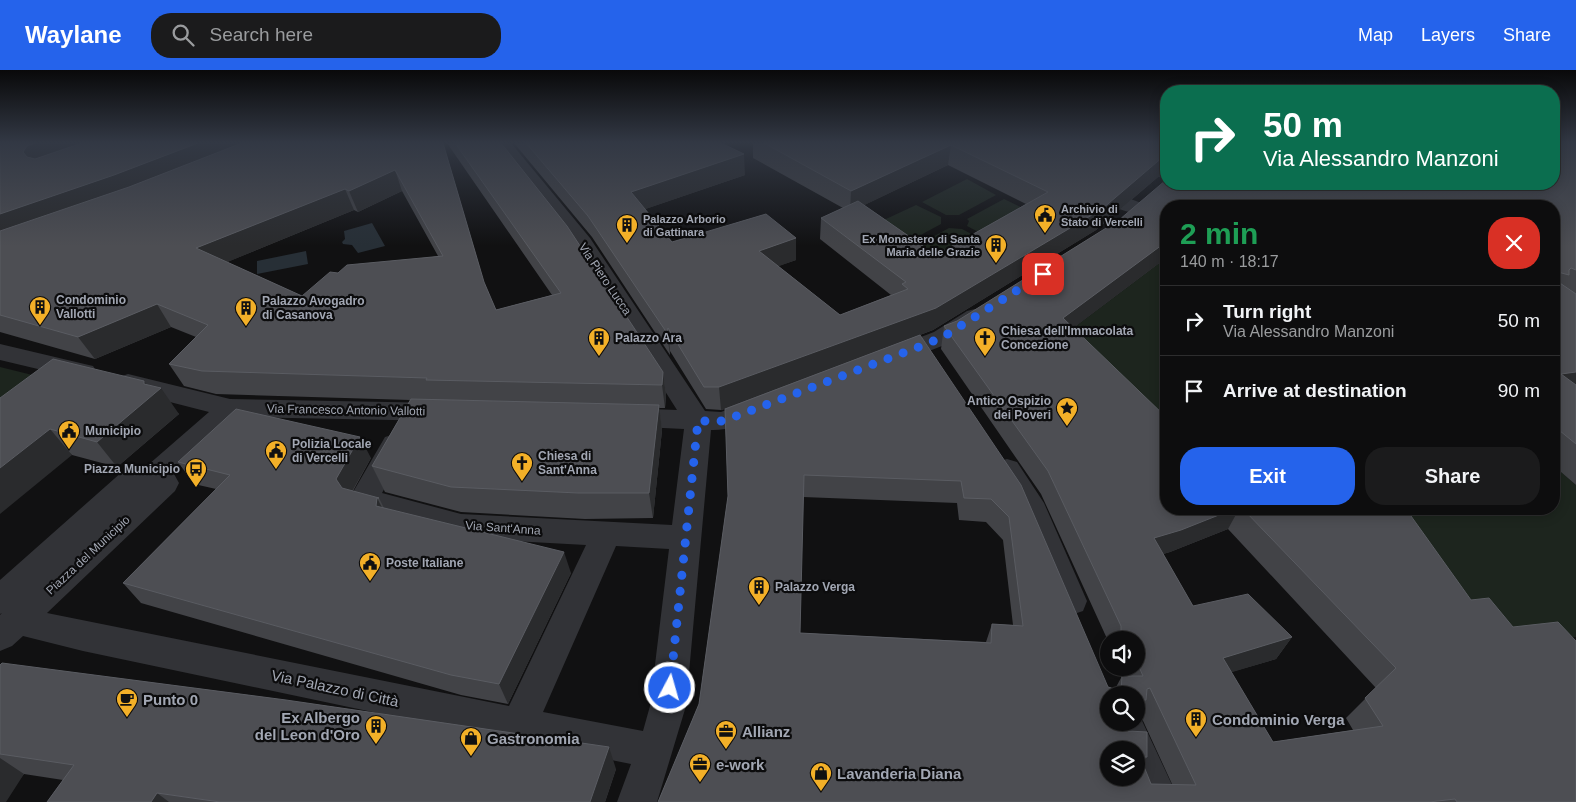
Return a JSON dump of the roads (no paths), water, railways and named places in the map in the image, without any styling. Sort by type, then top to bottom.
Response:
[{"type":"street","name":"Via Piero Lucca","points":[[529,177],[582,243],[698,421]]},
{"type":"street","points":[[1117,225],[1136,201]]},
{"type":"street","points":[[870,366],[943,337],[992,306]]},
{"type":"street","points":[[924,345],[942,370]]},
{"type":"street","name":"Via Francesco Antonio Vallotti","points":[[0,352],[230,408],[462,413]]},
{"type":"street","points":[[598,416],[723,421],[778,400]]},
{"type":"street","name":"Piazza del Municipio","points":[[6,619],[166,483],[157,472],[230,408]]},
{"type":"street","name":"Via Sant'Anna","points":[[414,412],[364,499],[461,526],[685,538]]},
{"type":"street","points":[[637,802],[668,706],[698,421]]},
{"type":"street","points":[[992,446],[1029,503],[1083,630]]},
{"type":"street","points":[[519,725],[606,534]]},
{"type":"street","name":"Via Palazzo di Città","points":[[6,619],[654,751]]},
{"type":"street","points":[[1128,731],[1160,802]]},
{"type":"place","name":"Archivio di Stato di Vercelli","points":[[1045,234]]},
{"type":"place","name":"Palazzo Arborio di Gattinara","points":[[627,244]]},
{"type":"place","name":"Ex Monastero di Santa Maria delle Grazie","points":[[996,264]]},
{"type":"place","name":"Condominio Vallotti","points":[[40,326]]},
{"type":"place","name":"Palazzo Avogadro di Casanova","points":[[246,327]]},
{"type":"place","name":"Palazzo Ara","points":[[599,357]]},
{"type":"place","name":"Chiesa dell'Immacolata Concezione","points":[[985,357]]},
{"type":"place","name":"Antico Ospizio dei Poveri","points":[[1067,427]]},
{"type":"place","name":"Municipio","points":[[69,450]]},
{"type":"place","name":"Polizia Locale di Vercelli","points":[[276,470]]},
{"type":"place","name":"Chiesa di Sant'Anna","points":[[522,482]]},
{"type":"place","name":"Piazza Municipio","points":[[196,488]]},
{"type":"place","name":"Poste Italiane","points":[[370,582]]},
{"type":"place","name":"Palazzo Verga","points":[[759,606]]},
{"type":"place","name":"Punto 0","points":[[127,718]]},
{"type":"place","name":"Condominio Verga","points":[[1196,738]]},
{"type":"place","name":"Ex Albergo del Leon d'Oro","points":[[376,745]]},
{"type":"place","name":"Allianz","points":[[726,750]]},
{"type":"place","name":"Gastronomia","points":[[471,757]]},
{"type":"place","name":"e-work","points":[[700,783]]},
{"type":"place","name":"Lavanderia Diana","points":[[821,792]]}]
